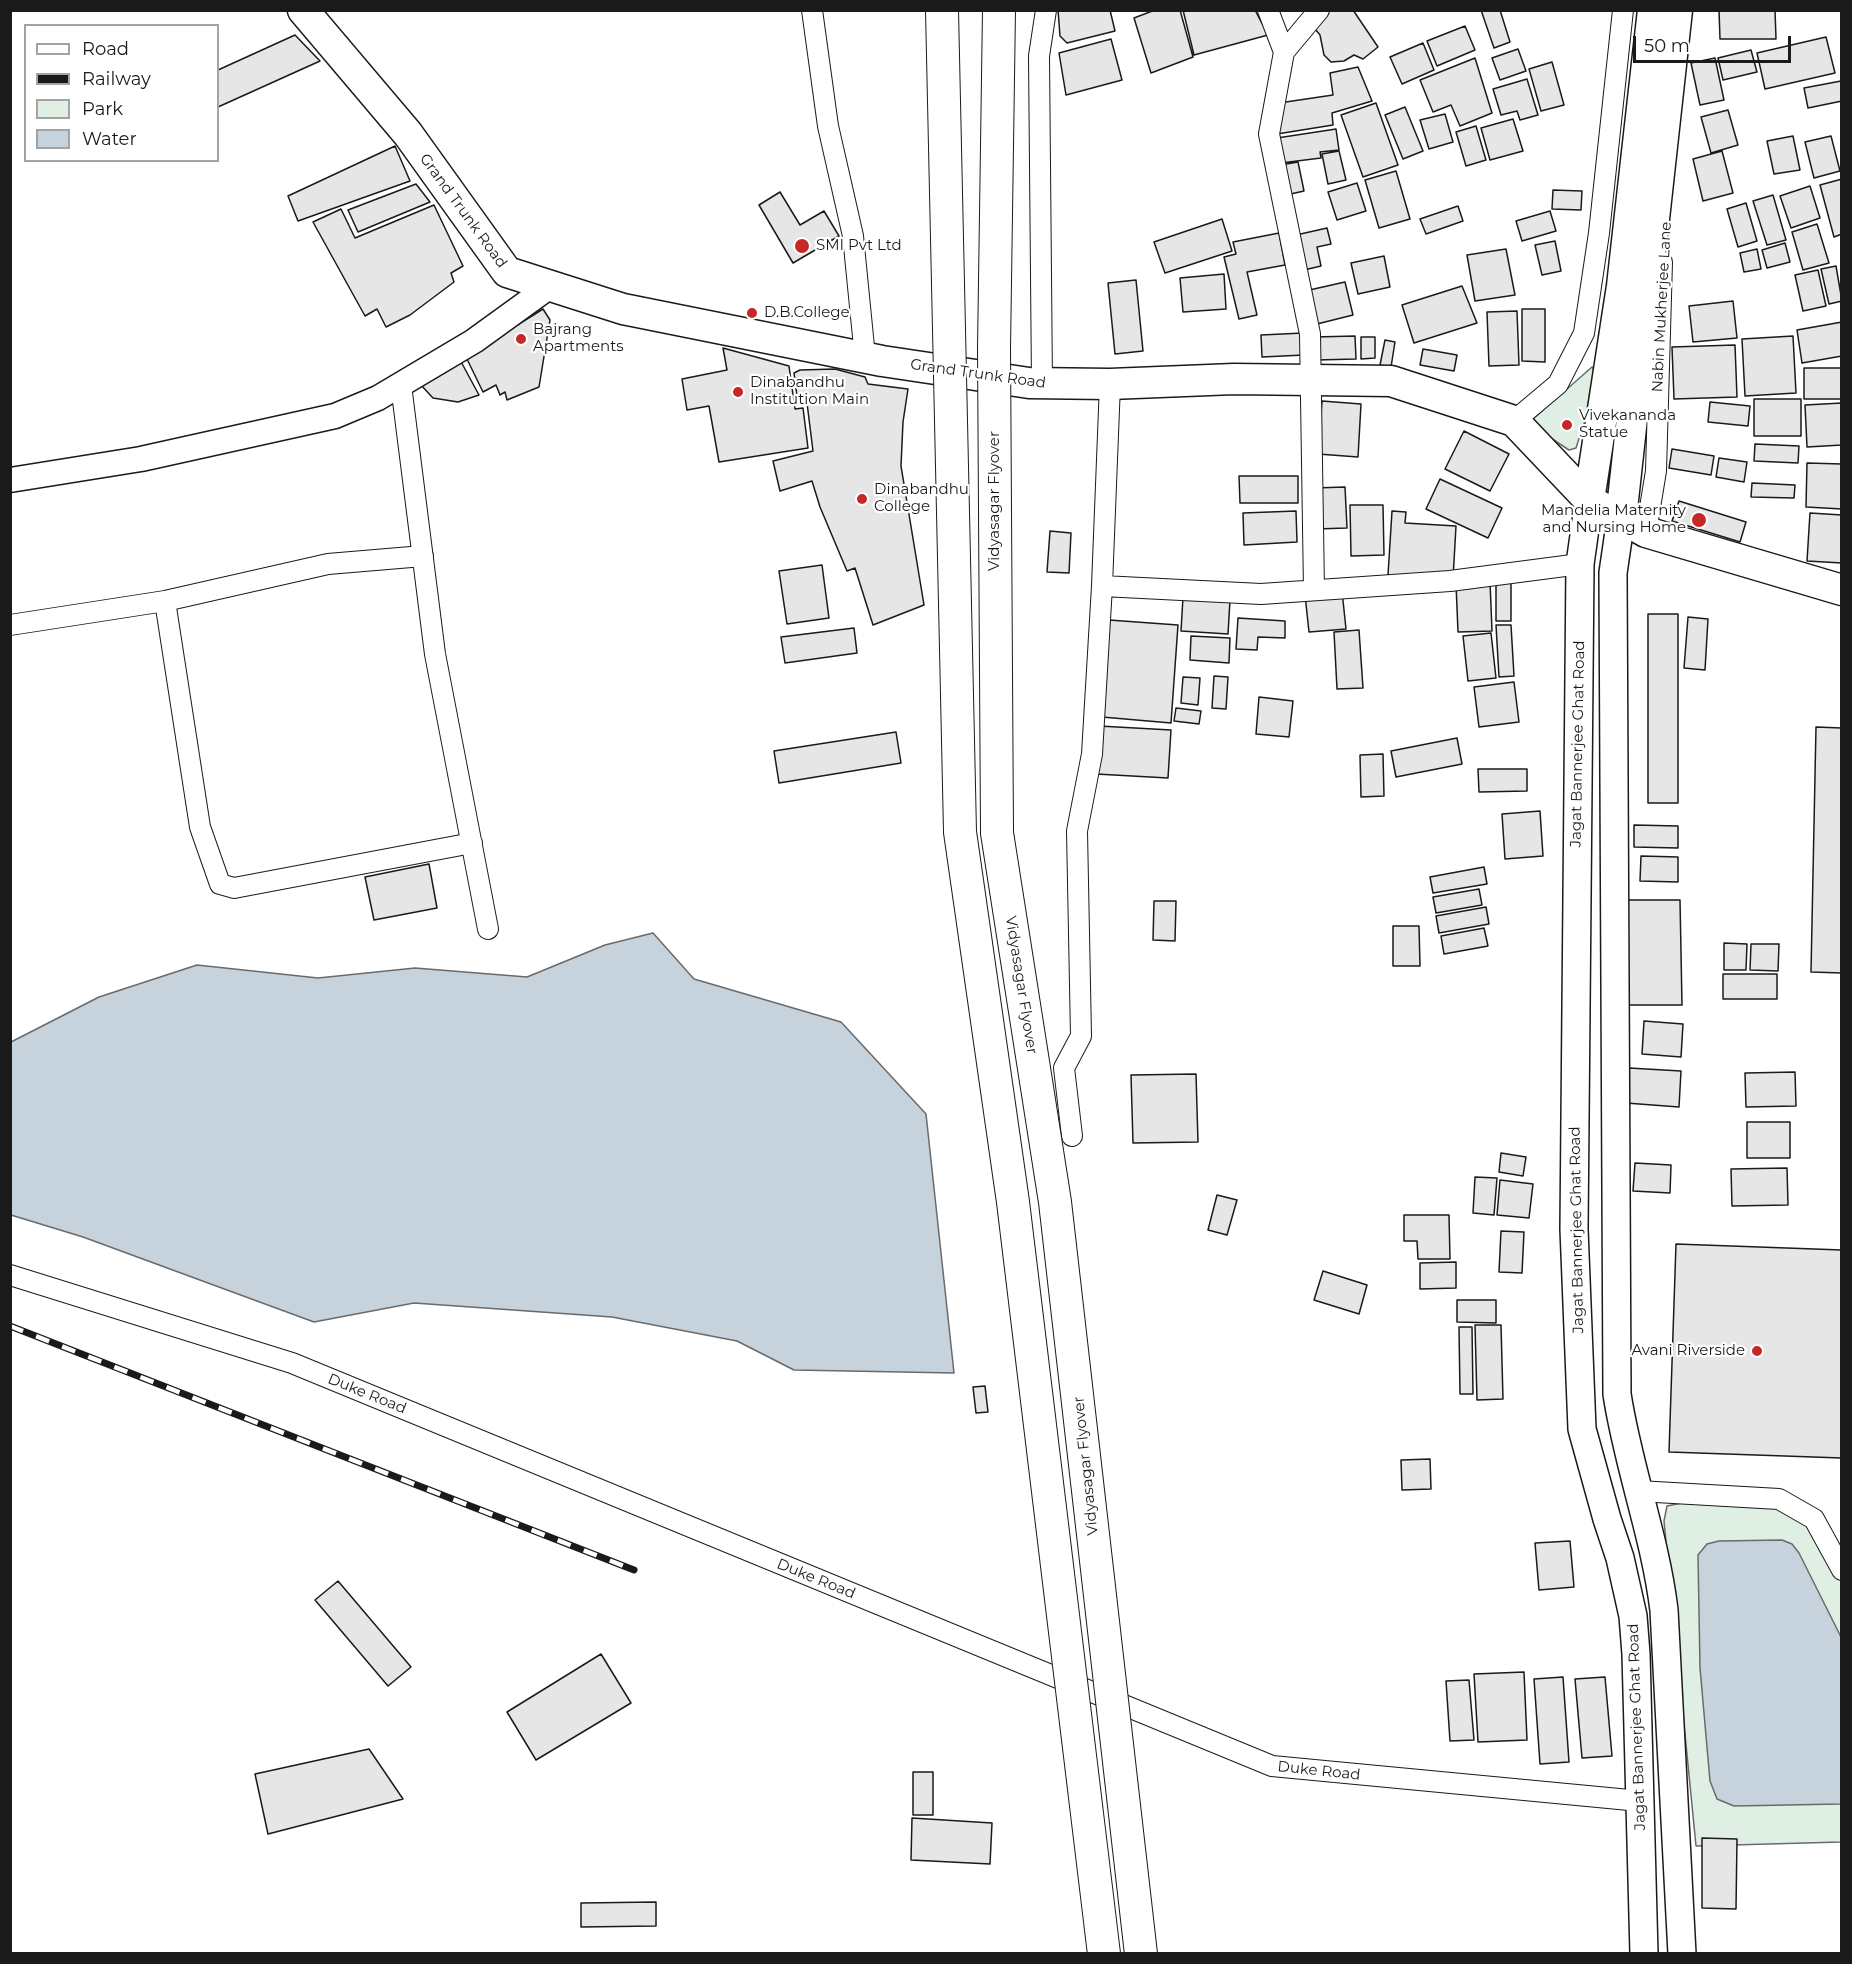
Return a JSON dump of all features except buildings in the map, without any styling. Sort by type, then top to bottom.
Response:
[{"type":"highway","points":[[942,10],[960,832],[1013,1202],[1104,1953]]},
{"type":"highway","name":"Vidyasagar Flyover","points":[[999,10],[994,349],[998,833],[1055,1202],[1141,1953]]},
{"type":"main road","name":"Grand Trunk Road","points":[[303,10],[408,134],[507,272],[623,309],[865,357],[1042,384],[1234,379],[1391,381],[1514,421],[1589,500],[1634,525],[1842,590]]},
{"type":"main road","points":[[1589,500],[1622,286],[1653,10]]},
{"type":"main road","points":[[1634,525],[1677,10]]},
{"type":"main road","name":"Jagat Bannerjee Ghat Road","points":[[1589,500],[1580,564],[1574,1229],[1582,1429],[1603,1508],[1620,1558],[1633,1616],[1644,1953]]},
{"type":"main road","name":"Jagat Bannerjee Ghat Road","points":[[1634,525],[1613,573],[1617,1394],[1622,1426],[1659,1566],[1664,1610],[1682,1953]]},
{"type":"street","points":[[812,10],[828,126],[853,236],[865,357]]},
{"type":"street","points":[[1042,384],[1039,56],[1046,10]]},
{"type":"street","points":[[1268,10],[1284,52]]},
{"type":"street","points":[[1314,590],[1310,334],[1269,134],[1284,52],[1319,10]]},
{"type":"street","points":[[1514,421],[1558,384],[1584,333],[1599,233],[1623,10]]},
{"type":"street","name":"Nabin Mukherjee Lane","points":[[1634,525],[1656,471],[1663,242],[1692,10]]},
{"type":"street","points":[[10,480],[141,459],[335,416],[378,398],[474,341],[550,286]]},
{"type":"street","points":[[1072,1136],[1064,1068],[1081,1036],[1077,831],[1092,754],[1102,586],[1110,384]]},
{"type":"street","points":[[400,385],[435,654],[488,929]]},
{"type":"street","points":[[10,626],[165,601],[328,564],[423,556]]},
{"type":"street","points":[[1102,586],[1261,594],[1450,581],[1580,564]]},
{"type":"street","points":[[165,601],[200,827],[220,884],[234,888],[472,843]]},
{"type":"street","name":"Duke Road","points":[[10,1275],[292,1364],[1272,1767],[1640,1801]]},
{"type":"street","points":[[1638,1491],[1779,1499],[1814,1520],[1842,1570]]},
{"type":"green space","points":[[1592,367],[1594,370],[1586,417],[1576,448],[1569,450],[1534,427],[1533,419]]},
{"type":"green space","points":[[1682,1503],[1777,1505],[1814,1519],[1841,1581],[1841,1842],[1696,1846],[1664,1521],[1667,1506]]},
{"type":"water","points":[[653,933],[694,979],[841,1022],[926,1114],[954,1373],[794,1370],[737,1341],[612,1317],[414,1303],[314,1322],[83,1237],[11,1215],[11,1042],[99,997],[197,965],[318,978],[415,968],[527,977],[605,945]]},
{"type":"water","points":[[1782,1540],[1792,1544],[1799,1553],[1841,1637],[1841,1804],[1734,1806],[1717,1799],[1710,1781],[1700,1668],[1698,1555],[1707,1544],[1719,1541]]},
{"type":"railway","points":[[10,1326],[634,1570]]},
{"type":"place","name":"SMI Pvt Ltd","points":[[802,246]]},
{"type":"place","name":"D.B.College","points":[[752,313]]},
{"type":"place","name":"Bajrang Apartments","points":[[521,339]]},
{"type":"place","name":"Dinabandhu Institution Main","points":[[738,392]]},
{"type":"place","name":"Vivekananda Statue","points":[[1567,425]]},
{"type":"place","name":"Dinabandhu College","points":[[862,499]]},
{"type":"place","name":"Mandelia Maternity and Nursing Home","points":[[1699,520]]},
{"type":"place","name":"Avani Riverside","points":[[1757,1351]]}]
